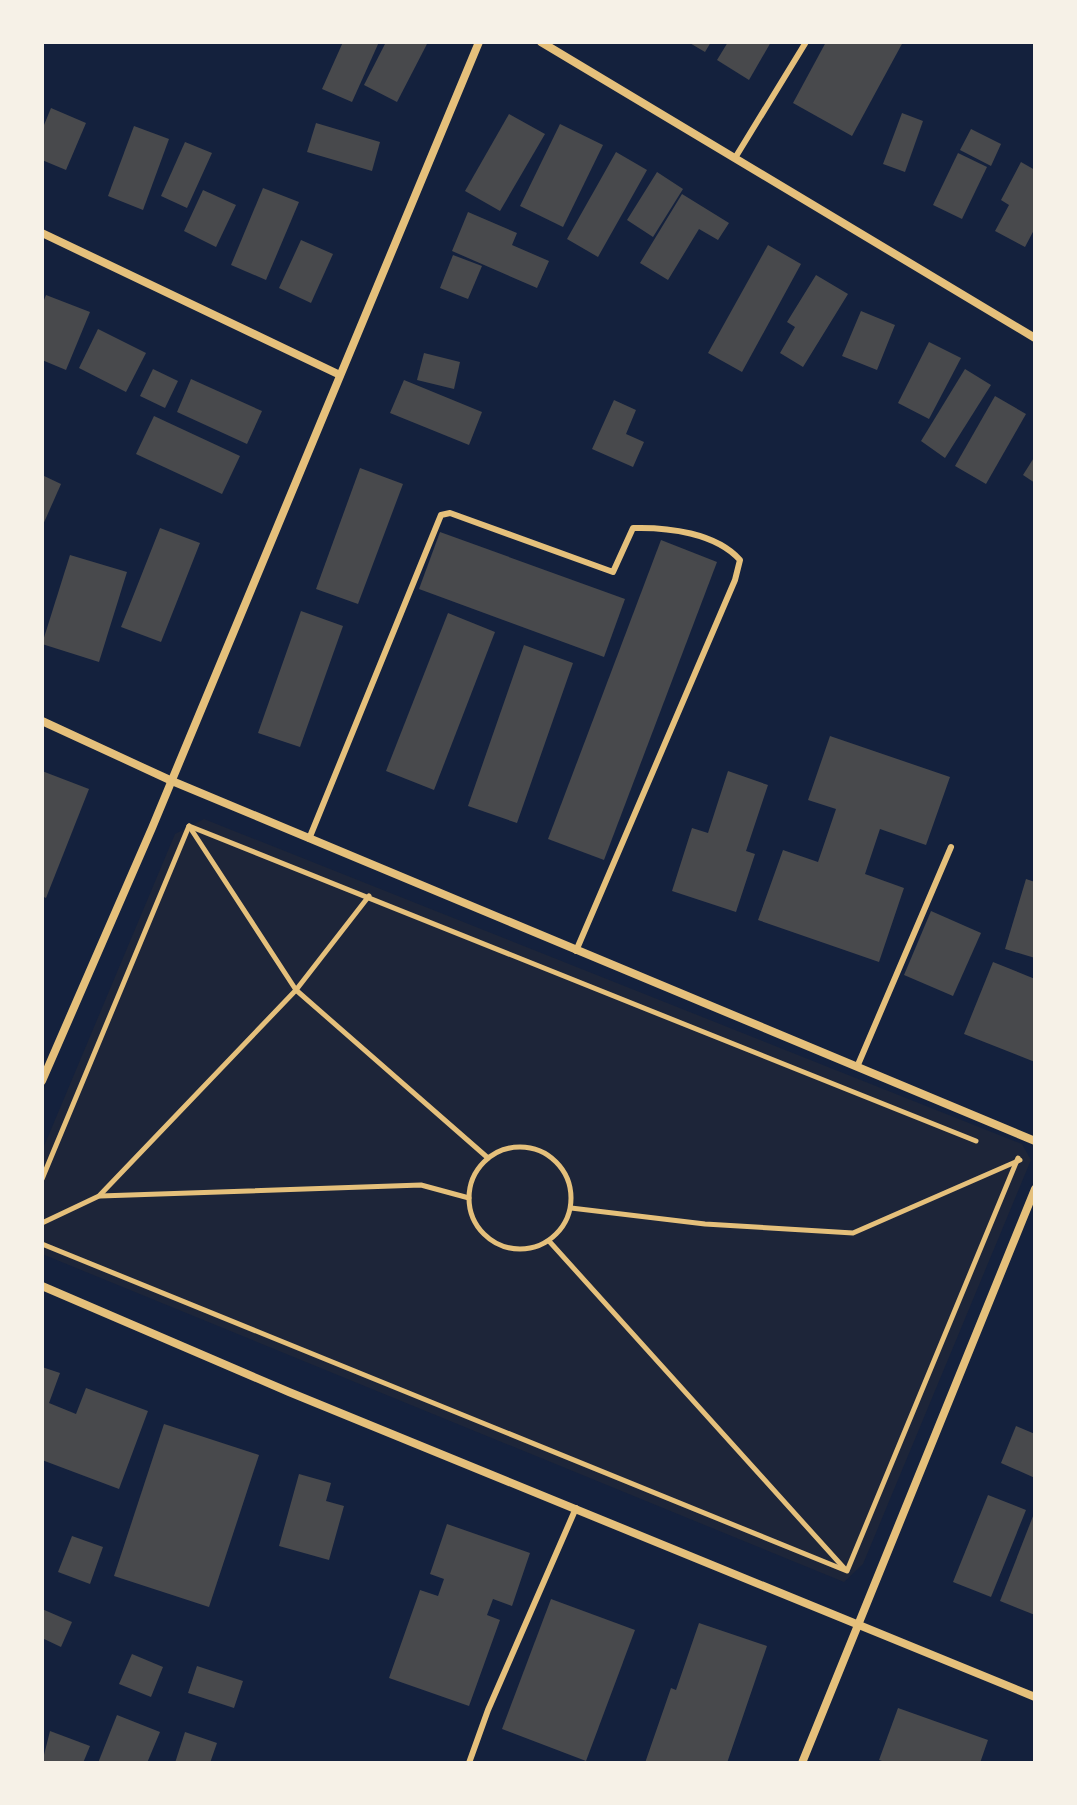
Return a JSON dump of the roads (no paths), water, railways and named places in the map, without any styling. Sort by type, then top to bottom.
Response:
[{"type":"street","points":[[42,1081],[172,781],[479,42]]},
{"type":"street","points":[[541,42],[1035,338]]},
{"type":"street","points":[[42,233],[340,375]]},
{"type":"street","points":[[42,721],[309,839],[1035,1141]]},
{"type":"street","points":[[802,1763],[1035,1189]]},
{"type":"street","points":[[42,1286],[289,1392],[1035,1697]]},
{"type":"lane","points":[[735,158],[806,42]]},
{"type":"lane","points":[[309,839],[441,515],[450,513],[613,572],[633,528],[673,528],[731,550],[740,560],[735,580],[576,951]]},
{"type":"lane","points":[[857,1067],[951,847]]},
{"type":"lane","points":[[469,1763],[488,1710],[576,1508]]}]
